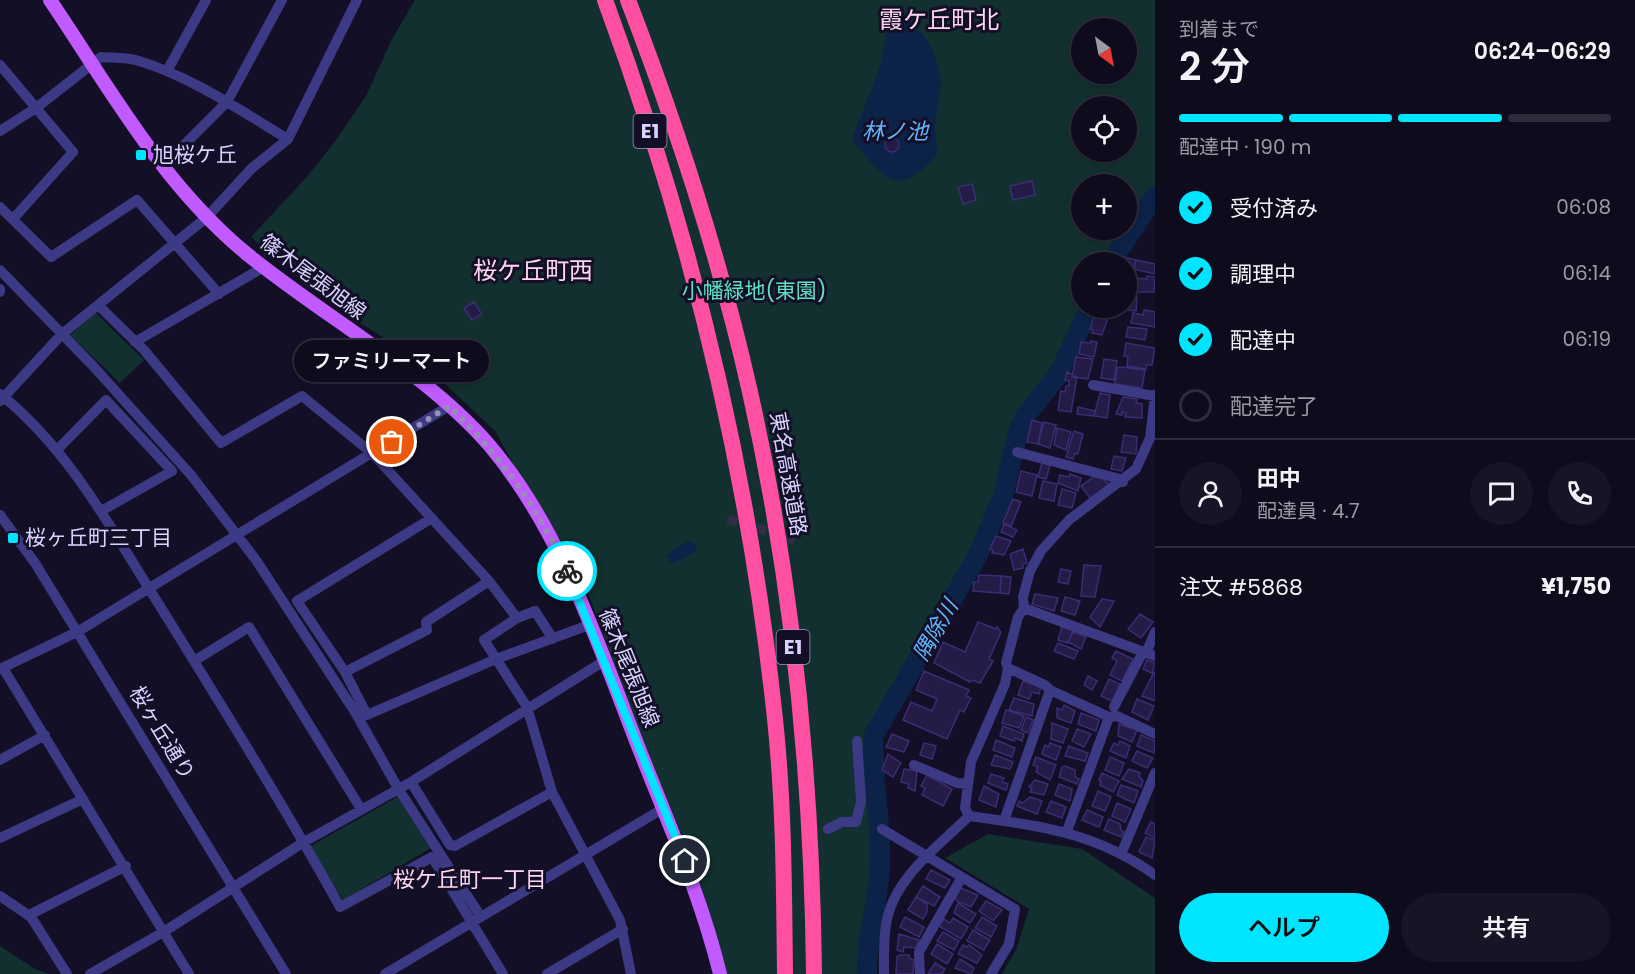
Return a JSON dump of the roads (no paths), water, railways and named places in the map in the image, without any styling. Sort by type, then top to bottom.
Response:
[{"type":"highway","name":"E1","points":[[604,0],[643,109],[691,264],[709,332],[744,494],[775,722],[785,974]]},
{"type":"highway","name":"東名高速道路","points":[[628,0],[664,97],[715,259],[733,324],[765,463],[791,627],[809,806],[814,974]]},
{"type":"main road","name":"篠木尾張旭線","points":[[50,0],[162,167],[206,218],[264,267],[449,406],[488,444],[516,481],[563,562],[604,661],[703,910],[720,974]]},
{"type":"street","points":[[167,71],[206,0]]},
{"type":"street","points":[[162,167],[227,102],[282,0]]},
{"type":"street","points":[[357,0],[288,139],[252,168],[206,218],[62,334],[1,398],[57,450],[101,511],[304,842],[340,907],[432,857],[477,919]]},
{"type":"street","points":[[0,131],[36,108],[101,57],[136,60],[167,71],[227,102],[288,139]]},
{"type":"street","points":[[0,65],[73,152],[13,219]]},
{"type":"street","points":[[0,207],[51,257],[137,200],[219,294]]},
{"type":"street","points":[[135,342],[264,267]]},
{"type":"street","points":[[0,270],[191,475],[256,560],[355,712],[477,919],[503,974]]},
{"type":"street","points":[[99,306],[135,342],[221,443],[302,396],[373,454],[489,581],[517,618]]},
{"type":"street","points":[[969,816],[965,808],[971,762],[1005,684],[1008,668],[1006,663],[1018,617],[1024,608],[1023,597],[1030,571],[1041,551],[1069,520],[1123,482],[1136,469],[1146,451],[1155,395],[1093,386]]},
{"type":"street","points":[[57,450],[106,400],[172,471],[101,511]]},
{"type":"street","points":[[189,974],[126,866],[1,668],[77,632],[449,406]]},
{"type":"street","points":[[1017,452],[1120,479],[1123,482]]},
{"type":"street","name":"桜ヶ丘通り","points":[[0,515],[36,563],[286,974]]},
{"type":"street","points":[[432,519],[297,601],[345,672],[367,715],[496,659],[589,626]]},
{"type":"street","points":[[345,672],[428,630],[426,622],[489,581]]},
{"type":"street","points":[[1024,608],[1148,654]]},
{"type":"street","points":[[553,639],[535,611],[517,618],[484,640],[527,707],[552,792],[623,929],[631,974]]},
{"type":"street","points":[[194,661],[249,627],[361,809]]},
{"type":"street","points":[[1067,831],[1112,712],[1148,654],[1155,632]]},
{"type":"street","points":[[90,974],[165,931],[304,842],[399,790],[527,707],[604,661]]},
{"type":"street","points":[[1008,668],[1046,685],[1050,690],[1112,712],[1155,734]]},
{"type":"street","points":[[1004,821],[1050,690]]},
{"type":"street","points":[[0,760],[45,735]]},
{"type":"street","points":[[828,829],[842,822],[856,822],[861,802],[857,741]]},
{"type":"street","points":[[914,765],[957,783],[968,784]]},
{"type":"street","points":[[1122,852],[1155,773]]},
{"type":"street","points":[[411,782],[450,845],[454,846],[552,792]]},
{"type":"street","points":[[0,838],[83,799]]},
{"type":"street","points":[[385,974],[664,808]]},
{"type":"street","points":[[969,816],[1067,831],[1122,852],[1155,875]]},
{"type":"street","points":[[884,974],[887,917],[907,878],[969,816]]},
{"type":"street","points":[[882,829],[1015,909],[1009,944],[991,974]]},
{"type":"street","points":[[29,915],[126,866]]},
{"type":"street","points":[[920,974],[919,952],[962,877]]},
{"type":"street","points":[[0,896],[29,915],[67,974]]},
{"type":"street","points":[[547,974],[623,929]]},
{"type":"water","name":"林ノ池","points":[[895,16],[905,16],[929,42],[941,80],[935,127],[937,154],[912,177],[901,181],[883,174],[852,140],[879,69],[888,28]]},
{"type":"water","points":[[689,541],[696,545],[695,552],[672,564],[666,555]]},
{"type":"waterway","name":"隅除川","points":[[1118,252],[1155,196]]},
{"type":"waterway","name":"隅除川","points":[[867,974],[868,946],[880,864],[874,735],[977,557],[1003,497],[1018,432],[1026,415],[1057,377],[1085,318]]},
{"type":"tunnel","points":[[728,519],[796,540]]},
{"type":"place","name":"旭桜ケ丘","points":[[141,155]]},
{"type":"place","name":"ファミリーマート","points":[[392,442]]},
{"type":"place","name":"桜ヶ丘町三丁目","points":[[13,538]]},
{"type":"district","name":"霞ケ丘町北","points":[[939,20]]},
{"type":"district","name":"桜ケ丘町西","points":[[533,271]]},
{"type":"district","name":"桜ケ丘町一丁目","points":[[470,879]]},
{"type":"park label","name":"小幡緑地(東園)","points":[[754,291]]}]
